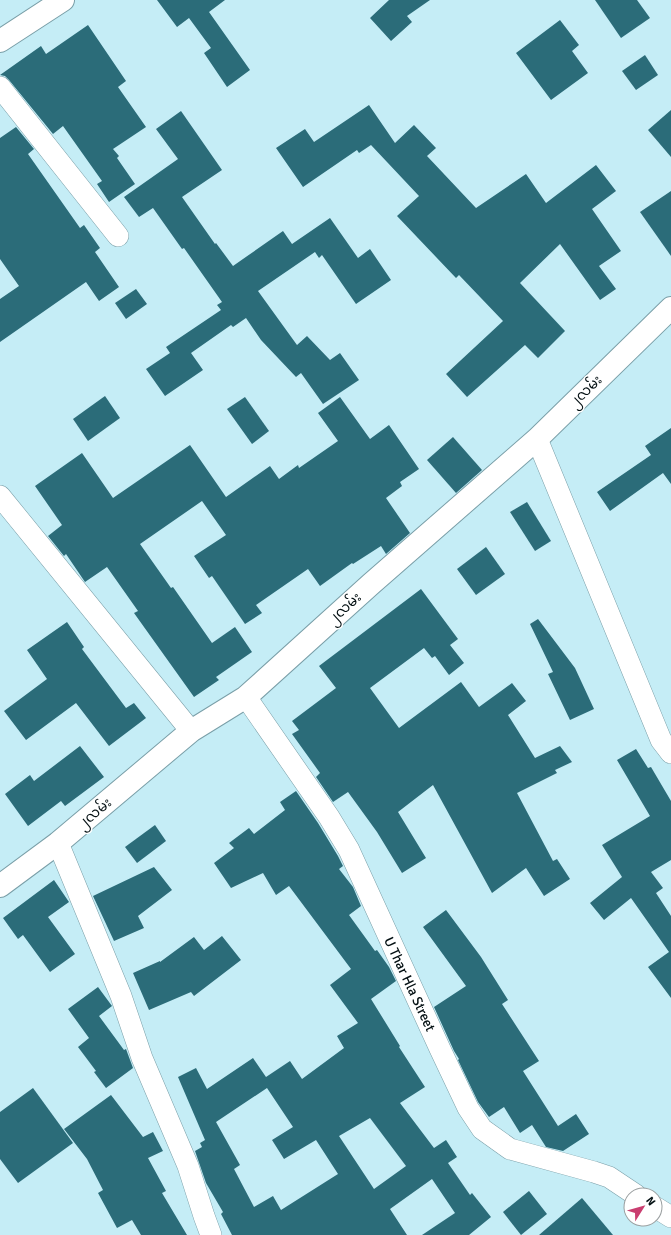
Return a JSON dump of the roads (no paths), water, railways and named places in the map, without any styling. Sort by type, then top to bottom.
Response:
[{"type":"street","points":[[0,41],[63,0]]},
{"type":"street","points":[[0,87],[118,236]]},
{"type":"street","name":"၂လမ်း","points":[[0,886],[58,843],[191,731],[246,697],[371,584],[537,439],[671,308]]},
{"type":"street","points":[[537,439],[661,740],[671,753]]},
{"type":"street","points":[[0,496],[191,731]]},
{"type":"street","name":"U Thar Hla Street","points":[[246,697],[329,817],[349,850],[443,1056],[468,1108],[482,1129],[510,1149],[594,1172],[609,1177],[624,1187]]},
{"type":"street","points":[[58,843],[121,996],[142,1058],[188,1166],[211,1235]]}]
